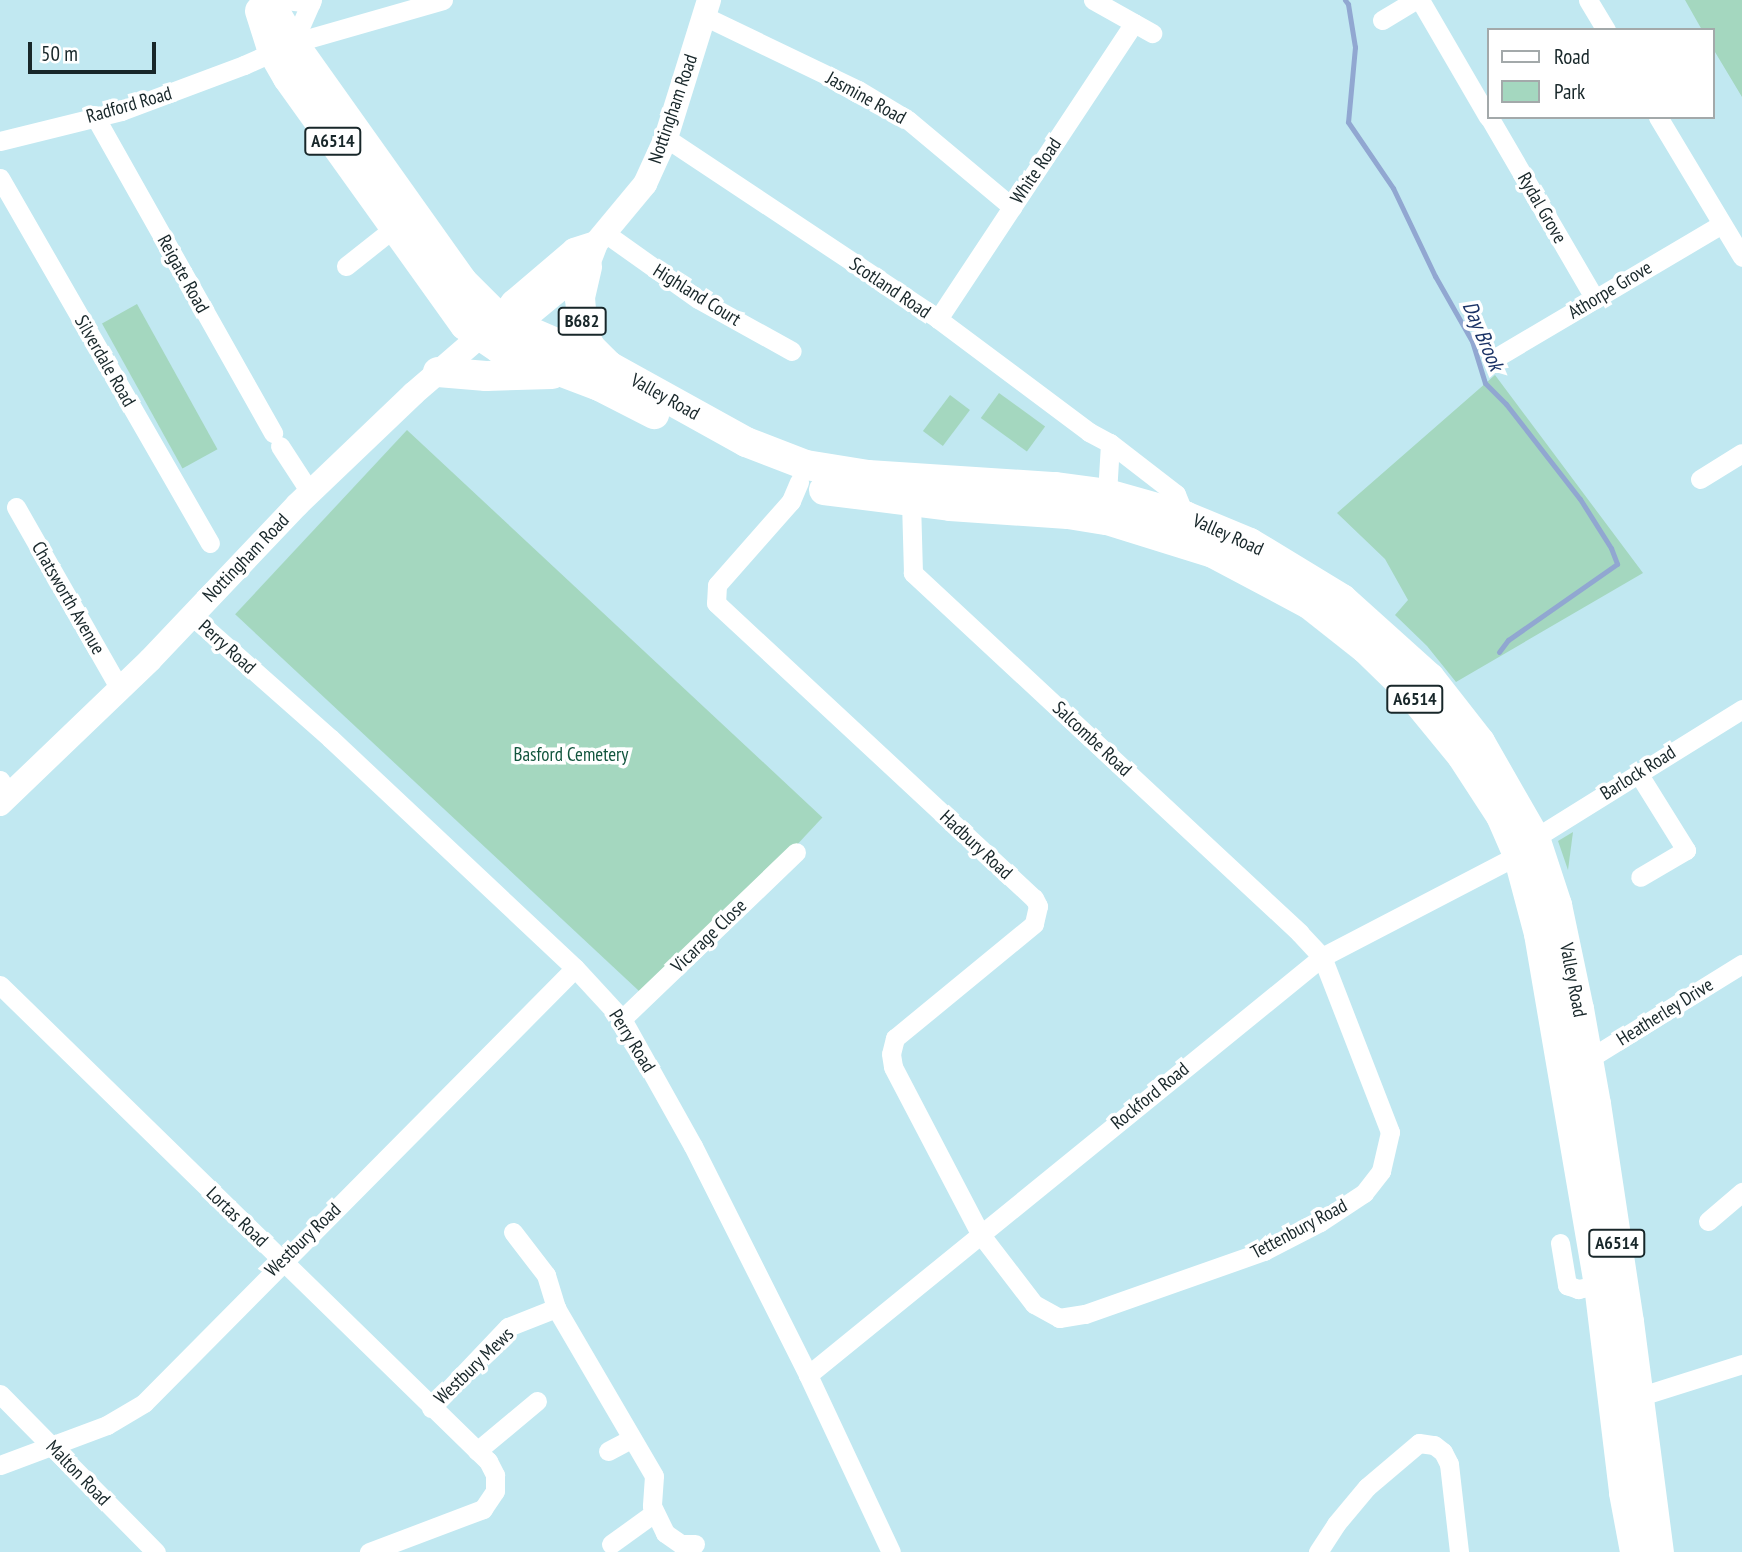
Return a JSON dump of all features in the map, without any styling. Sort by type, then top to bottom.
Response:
[{"type":"highway","name":"Valley Road","points":[[256,0],[394,228],[457,317],[609,366],[746,442],[806,465],[868,475],[1056,487],[1107,494],[1185,516],[1250,543],[1293,566],[1342,599],[1430,678],[1480,742],[1564,936],[1587,1060],[1659,1552]]},
{"type":"highway","name":"Valley Road","points":[[268,0],[283,48],[462,281],[491,327],[499,348],[570,374],[634,402],[736,458],[799,482],[832,491],[911,501],[1068,514],[1107,520],[1213,552],[1309,604],[1366,649],[1408,689],[1462,756],[1501,816],[1526,846],[1599,1285],[1624,1493],[1635,1552]]},
{"type":"highway","name":"B682","points":[[596,248],[580,298],[583,330],[590,347],[609,366]]},
{"type":"highway","points":[[438,372],[486,376],[570,374]]},
{"type":"main road","name":"Nottingham Road","points":[[3,793],[120,689],[310,492],[438,372],[491,327],[524,320],[596,248],[645,184],[666,138],[706,8]]},
{"type":"street","points":[[283,48],[311,1],[286,0]]},
{"type":"street","name":"Radford Road","points":[[0,141],[94,115],[121,111],[283,48],[443,0]]},
{"type":"street","points":[[1093,0],[1152,33]]},
{"type":"street","points":[[1382,20],[1418,0]]},
{"type":"street","name":"Rydal Grove","points":[[1418,0],[1486,114]]},
{"type":"street","points":[[1588,0],[1605,28]]},
{"type":"street","name":"Jasmine Road","points":[[706,8],[908,120],[1012,207]]},
{"type":"street","name":"White Road","points":[[937,319],[1134,23]]},
{"type":"street","name":"Reigate Road","points":[[94,115],[277,439],[310,492]]},
{"type":"street","name":"Rydal Grove","points":[[1489,119],[1595,299]]},
{"type":"street","points":[[1659,119],[1742,257]]},
{"type":"street","name":"Scotland Road","points":[[666,138],[937,319],[1089,432],[1110,443],[1177,494],[1185,516]]},
{"type":"street","name":"Silverdale Road","points":[[0,178],[210,544]]},
{"type":"street","name":"Athorpe Grove","points":[[1497,356],[1722,224]]},
{"type":"street","points":[[346,266],[394,228]]},
{"type":"street","name":"Highland Court","points":[[596,248],[698,299],[792,351]]},
{"type":"street","points":[[1107,494],[1110,443]]},
{"type":"street","points":[[1700,479],[1742,453]]},
{"type":"street","name":"Hadbury Road","points":[[799,482],[791,501],[717,585],[716,603],[1034,898],[1038,906],[1034,924],[895,1038],[892,1046],[893,1068],[981,1235]]},
{"type":"street","name":"Salcombe Road","points":[[911,501],[913,573],[1300,933],[1322,957]]},
{"type":"street","name":"Chatsworth Avenue","points":[[16,507],[120,689]]},
{"type":"street","name":"Perry Road","points":[[191,615],[330,738],[575,968],[622,1019],[693,1146],[808,1375],[891,1552]]},
{"type":"street","name":"Barlock Road","points":[[1526,846],[1742,709]]},
{"type":"street","points":[[1638,773],[1686,850],[1640,877]]},
{"type":"street","name":"Rockford Road","points":[[808,1375],[1322,957],[1526,846]]},
{"type":"street","name":"Vicarage Close","points":[[622,1019],[796,852]]},
{"type":"street","name":"Tettenbury Road","points":[[981,1235],[1034,1304],[1059,1318],[1085,1314],[1264,1251],[1320,1222],[1364,1193],[1381,1171],[1390,1132],[1322,957]]},
{"type":"street","name":"Heatherley Drive","points":[[1587,1060],[1742,964]]},
{"type":"street","name":"Westbury Road","points":[[0,1465],[107,1425],[144,1404],[282,1260],[389,1157],[575,968]]},
{"type":"street","name":"Lortas Road","points":[[0,985],[492,1468],[496,1483],[492,1498],[483,1509],[369,1552]]},
{"type":"street","points":[[1708,1221],[1742,1192]]},
{"type":"street","points":[[513,1232],[546,1275],[556,1308],[654,1476],[650,1495],[654,1513],[669,1538],[681,1544],[695,1544]]},
{"type":"street","points":[[1560,1243],[1567,1284],[1578,1289],[1599,1285]]},
{"type":"street","name":"Westbury Mews","points":[[431,1408],[508,1327],[556,1308]]},
{"type":"street","points":[[1638,1397],[1742,1364]]},
{"type":"street","name":"Malton Road","points":[[0,1394],[156,1552]]},
{"type":"street","points":[[477,1451],[537,1401]]},
{"type":"street","points":[[608,1451],[631,1439]]},
{"type":"street","points":[[1318,1552],[1336,1524],[1367,1487],[1419,1443],[1434,1445],[1443,1452],[1449,1464],[1459,1552]]},
{"type":"street","points":[[611,1544],[654,1513]]},
{"type":"green space","points":[[1685,0],[1742,0],[1742,97],[1714,50],[1714,28],[1701,28]]},
{"type":"green space","points":[[137,304],[217,449],[182,469],[102,323]]},
{"type":"green space","points":[[1495,375],[1643,573],[1456,682],[1427,646],[1395,615],[1408,600],[1385,559],[1337,513]]},
{"type":"green space","points":[[999,393],[1045,427],[1027,452],[981,418]]},
{"type":"green space","points":[[950,395],[970,410],[943,446],[923,431]]},
{"type":"green space","name":"Basford Cemetery","points":[[407,430],[822,817],[651,1002],[235,614]]},
{"type":"green space","points":[[1573,832],[1568,870],[1558,841]]},
{"type":"waterway","name":"Day Brook","points":[[1345,0],[1348,4],[1355,47],[1348,122],[1393,188],[1435,276],[1472,341],[1485,383],[1506,404],[1580,499],[1611,548],[1617,564],[1508,640],[1499,652]]}]
